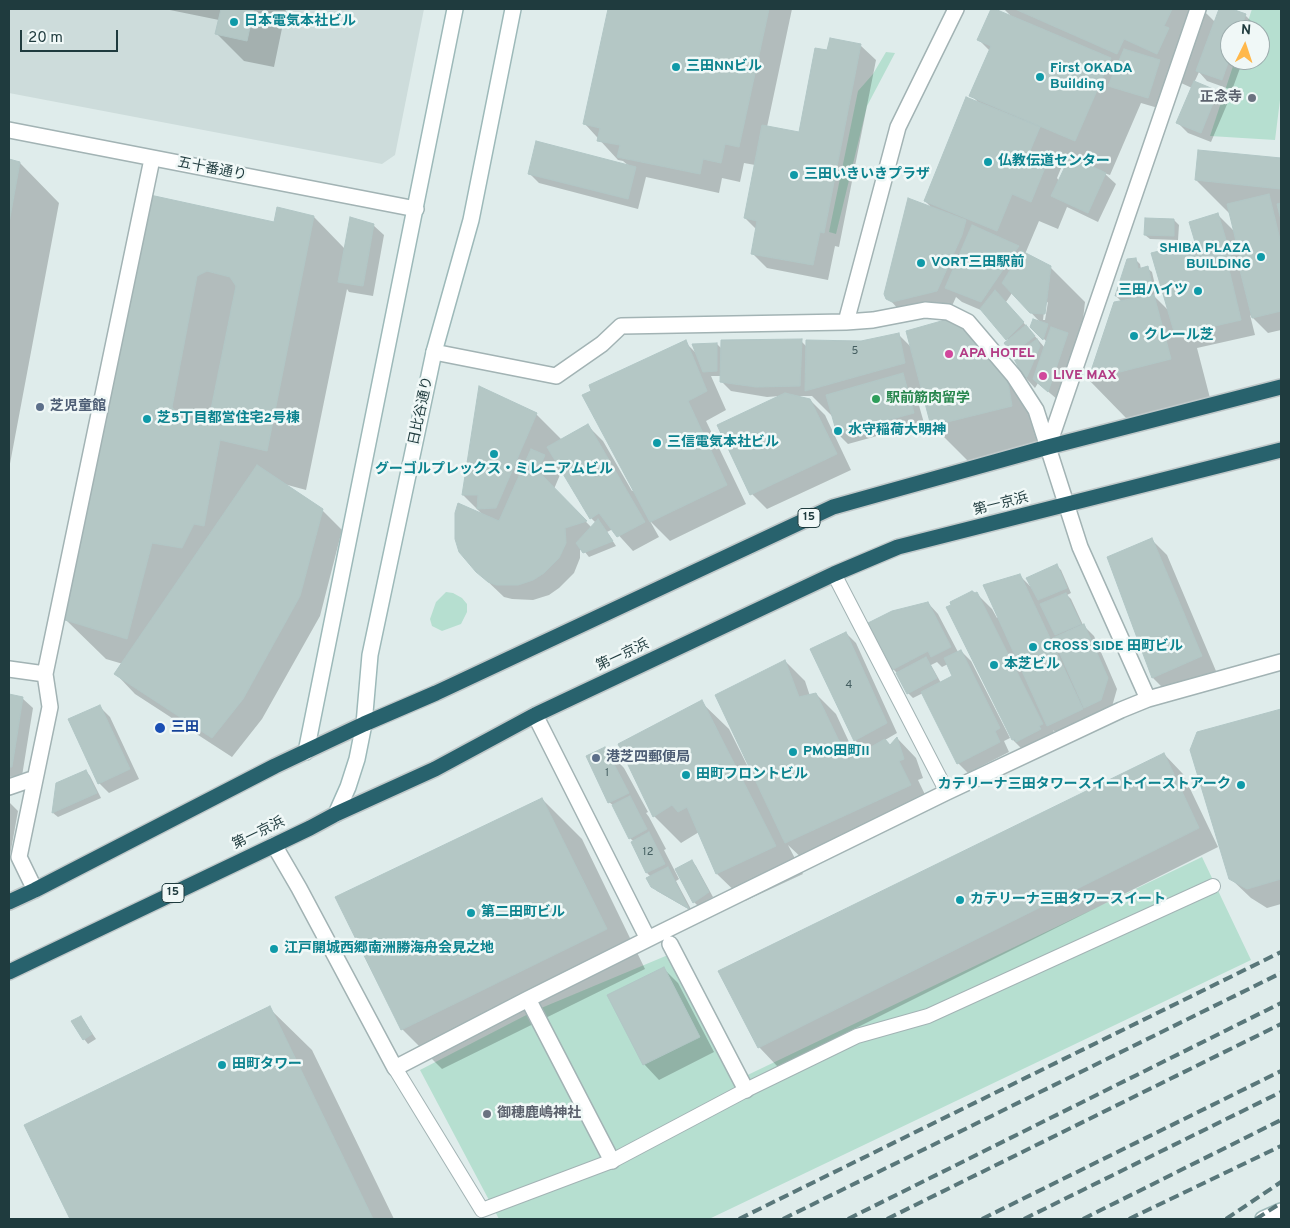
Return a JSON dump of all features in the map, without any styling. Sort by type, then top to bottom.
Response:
[{"type":"highway","name":"15","points":[[9,902],[275,766],[364,724],[445,689],[833,507],[1048,447],[1281,387]]},
{"type":"highway","name":"第一京浜","points":[[9,972],[336,814],[434,769],[535,715],[834,574],[898,547],[1281,450]]},
{"type":"street","points":[[306,752],[455,9]]},
{"type":"street","name":"日比谷通り","points":[[336,814],[348,786],[364,724],[370,656],[434,352],[471,220],[513,9]]},
{"type":"street","points":[[846,322],[898,128],[956,9]]},
{"type":"street","points":[[1048,447],[1198,9]]},
{"type":"street","name":"五十番通り","points":[[9,130],[416,209]]},
{"type":"street","points":[[35,890],[19,856],[50,707],[44,674],[152,159]]},
{"type":"street","points":[[434,352],[556,376],[602,344],[621,326],[846,322],[873,320],[925,310],[948,312],[968,322],[1014,376],[1036,410],[1088,568],[1148,699]]},
{"type":"street","points":[[274,845],[395,1068],[528,999],[947,792],[1120,710],[1148,699],[1281,662]]},
{"type":"street","points":[[9,669],[44,674]]},
{"type":"street","points":[[535,715],[648,940]]},
{"type":"street","points":[[9,787],[35,778]]},
{"type":"street","points":[[670,944],[746,1090]]},
{"type":"street","points":[[528,999],[612,1162]]},
{"type":"street","points":[[1263,1219],[1281,1210]]},
{"type":"lane","points":[[834,574],[947,792]]},
{"type":"lane","points":[[395,1068],[482,1210],[612,1162],[746,1090],[858,1036],[928,1016],[1213,886]]},
{"type":"shaded area","points":[[9,9],[424,9],[395,155],[382,164],[9,93]]},
{"type":"green space","name":"正念寺","points":[[1252,9],[1281,10],[1281,92],[1275,140],[1210,136],[1232,70],[1270,70],[1270,20],[1248,20]]},
{"type":"green space","points":[[886,52],[895,53],[867,106],[836,234],[829,232],[858,91],[873,74]]},
{"type":"green space","points":[[446,592],[453,593],[462,598],[467,604],[467,612],[461,624],[442,631],[432,626],[430,619],[436,602]]},
{"type":"green space","points":[[1202,857],[1251,960],[709,1219],[499,1219],[420,1070],[534,1011],[668,955],[733,1082]]},
{"type":"building","name":"日本電気本社ビル","points":[[221,9],[254,9],[247,41],[215,34]]},
{"type":"building","name":"三田NNビル","points":[[608,9],[769,9],[739,147],[725,144],[721,163],[703,159],[700,174],[617,157],[620,145],[597,141],[600,128],[583,124]]},
{"type":"building","name":"First OKADA Building","points":[[991,9],[995,9],[1111,58],[1075,141],[969,96],[991,46],[977,40]]},
{"type":"building","points":[[1015,9],[1172,9],[1164,26],[1169,28],[1157,54],[1124,39],[1117,54]]},
{"type":"building","points":[[1219,9],[1232,9],[1246,14],[1244,20],[1220,20],[1220,70],[1225,70],[1222,80],[1196,71]]},
{"type":"building","name":"三田いきいきプラザ","points":[[830,38],[861,44],[824,233],[820,232],[813,265],[751,254],[757,221],[744,218],[762,125],[799,132],[815,48],[827,50]]},
{"type":"building","points":[[1124,49],[1160,60],[1148,98],[1108,86]]},
{"type":"building","points":[[1194,81],[1218,91],[1201,133],[1176,123]]},
{"type":"building","name":"仏教伝道センター","points":[[966,97],[1040,127],[1027,158],[1046,165],[1031,202],[1012,194],[997,231],[924,201]]},
{"type":"building","points":[[536,141],[636,167],[628,199],[528,174]]},
{"type":"building","points":[[1198,150],[1281,158],[1281,189],[1195,180]]},
{"type":"building","points":[[1070,156],[1106,173],[1088,213],[1051,196]]},
{"type":"building","points":[[9,159],[20,162],[9,223]]},
{"type":"building","name":"SHIBA PLAZA BUILDING","points":[[1269,194],[1281,244],[1281,311],[1252,318],[1227,204]]},
{"type":"building","name":"芝5丁目都営住宅2号棟","points":[[150,195],[274,222],[277,207],[314,216],[267,451],[220,440],[204,526],[194,524],[182,548],[152,543],[127,639],[65,620]],"holes":[[[207,271],[230,277],[236,286],[210,414],[198,422],[179,416],[172,407],[197,276]]]},
{"type":"building","name":"VORT三田駅前","points":[[908,198],[966,220],[962,235],[937,291],[892,302],[886,299],[884,294]]},
{"type":"building","points":[[1281,203],[1281,220],[1277,204]]},
{"type":"building","name":"三田ハイツ","points":[[1218,213],[1232,260],[1227,261],[1241,320],[1175,335],[1151,253],[1195,242],[1189,222]]},
{"type":"building","points":[[350,217],[374,224],[363,286],[338,282]]},
{"type":"building","points":[[1145,218],[1174,219],[1174,236],[1144,235]]},
{"type":"building","points":[[972,225],[1019,246],[981,302],[945,288]]},
{"type":"building","points":[[1022,251],[1051,266],[1045,314],[1030,313],[1002,283]]},
{"type":"building","points":[[1136,258],[1138,269],[1148,266],[1153,290],[1115,296],[1127,259]]},
{"type":"building","points":[[995,290],[1024,322],[1006,340],[980,309]]},
{"type":"building","name":"クレール芝","points":[[1154,295],[1171,359],[1088,380],[1114,302]]},
{"type":"building","name":"APA HOTEL","points":[[952,318],[1007,376],[1012,406],[931,426],[906,331]]},
{"type":"building","points":[[1033,319],[1048,324],[1043,340],[1030,327]]},
{"type":"building","points":[[1026,325],[1035,336],[1012,354],[1004,343]]},
{"type":"building","points":[[1051,327],[1068,333],[1048,392],[1033,379]]},
{"type":"building","points":[[899,333],[905,363],[805,391],[806,340],[861,341]]},
{"type":"building","points":[[802,339],[800,386],[756,387],[720,382],[721,340]]},
{"type":"building","points":[[1037,339],[1040,346],[1027,377],[1024,378],[1013,357]]},
{"type":"building","name":"三信電気本社ビル","points":[[686,340],[707,391],[688,401],[727,485],[650,522],[582,395],[591,391],[589,385]]},
{"type":"building","points":[[717,343],[717,371],[703,372],[692,344]]},
{"type":"building","points":[[903,373],[914,413],[837,434],[826,395]]},
{"type":"building","name":"グーゴルプレックス・ミレニアムビル","points":[[479,386],[537,413],[496,508],[477,509],[478,495],[462,495]]},
{"type":"building","points":[[785,393],[810,399],[837,454],[750,495],[717,425]]},
{"type":"building","points":[[588,424],[645,522],[617,537],[599,513],[590,519],[547,447]]},
{"type":"building","points":[[531,449],[545,455],[538,471],[587,521],[565,528],[566,543],[559,558],[544,573],[533,580],[518,585],[496,585],[488,582],[476,572],[459,552],[455,539],[455,513],[458,503],[499,521]]},
{"type":"building","points":[[257,465],[323,509],[300,596],[243,699],[212,738],[114,674]]},
{"type":"building","points":[[598,519],[613,541],[583,553],[576,543]]},
{"type":"building","points":[[1152,538],[1202,656],[1152,678],[1107,557]]},
{"type":"building","points":[[1057,564],[1067,588],[1038,600],[1026,578]]},
{"type":"building","name":"CROSS SIDE 田町ビル","points":[[1020,574],[1083,709],[1047,726],[983,585]]},
{"type":"building","name":"本芝ビル","points":[[972,591],[977,592],[1043,724],[1039,726],[1041,729],[1016,742],[1015,739],[1012,740],[946,607],[951,605],[950,602]]},
{"type":"building","points":[[1066,593],[1081,624],[1055,635],[1040,604]]},
{"type":"building","points":[[928,602],[951,647],[931,657],[928,651],[892,670],[868,623],[892,611]]},
{"type":"building","points":[[1084,624],[1108,678],[1101,700],[1084,708],[1053,638]]},
{"type":"building","points":[[846,632],[887,723],[854,741],[810,649]]},
{"type":"building","points":[[961,650],[1000,728],[995,731],[1000,742],[957,764],[921,692],[952,676],[944,658]]},
{"type":"building","points":[[926,657],[937,678],[907,694],[896,673]]},
{"type":"building","name":"PMO田町II","points":[[785,660],[799,697],[816,693],[848,760],[885,739],[890,745],[897,737],[904,759],[899,761],[911,785],[785,843],[715,695]]},
{"type":"building","points":[[9,694],[23,697],[12,767],[9,767]]},
{"type":"building","name":"田町フロントビル","points":[[702,700],[776,846],[716,874],[687,807],[678,812],[672,805],[653,817],[618,744]]},
{"type":"building","points":[[100,705],[130,769],[98,784],[68,719]]},
{"type":"building","name":"カテリーナ三田タワースイートイーストアーク","points":[[1281,709],[1281,879],[1247,889],[1229,879],[1190,750],[1197,732]]},
{"type":"building","points":[[605,747],[629,793],[608,803],[586,756]]},
{"type":"building","name":"カテリーナ三田タワースイート","points":[[1164,753],[1199,828],[758,1048],[718,971]]},
{"type":"building","points":[[86,770],[97,793],[52,813],[56,783]]},
{"type":"building","points":[[630,796],[647,829],[629,839],[612,805]]},
{"type":"building","name":"第二田町ビル","points":[[542,798],[607,929],[401,1030],[335,897]]},
{"type":"building","points":[[649,832],[665,864],[646,873],[631,842]]},
{"type":"building","points":[[692,860],[709,892],[693,903],[675,869]]},
{"type":"building","points":[[668,867],[689,909],[651,887],[646,878]]},
{"type":"building","points":[[664,967],[700,1037],[643,1065],[607,995]]},
{"type":"building","name":"田町タワー","points":[[270,1006],[373,1219],[70,1219],[24,1125]]},
{"type":"building","points":[[81,1016],[92,1034],[83,1040],[71,1021]]},
{"type":"railway","points":[[739,1219],[1281,952]]},
{"type":"railway","points":[[783,1219],[1281,973]]},
{"type":"railway","points":[[848,1219],[1281,1003]]},
{"type":"railway","points":[[887,1219],[1281,1024]]},
{"type":"railway","points":[[982,1219],[1281,1071]]},
{"type":"railway","points":[[1024,1219],[1281,1092]]},
{"type":"railway","points":[[1083,1219],[1281,1120]]},
{"type":"railway","points":[[1129,1219],[1281,1146]]},
{"type":"railway","points":[[1226,1219],[1281,1182]]},
{"type":"railway","points":[[1256,1219],[1281,1203]]},
{"type":"place","name":"日本電気本社ビル","points":[[234,22]]},
{"type":"place","name":"三田NNビル","points":[[676,67]]},
{"type":"place","name":"First OKADA Building","points":[[1040,77]]},
{"type":"place","name":"正念寺","points":[[1252,98]]},
{"type":"place","name":"仏教伝道センター","points":[[988,162]]},
{"type":"place","name":"三田いきいきプラザ","points":[[794,175]]},
{"type":"place","name":"SHIBA PLAZA BUILDING","points":[[1261,257]]},
{"type":"place","name":"VORT三田駅前","points":[[921,263]]},
{"type":"place","name":"三田ハイツ","points":[[1198,291]]},
{"type":"place","name":"クレール芝","points":[[1134,336]]},
{"type":"place","name":"APA HOTEL","points":[[949,354]]},
{"type":"place","name":"LIVE MAX","points":[[1043,376]]},
{"type":"place","name":"駅前筋肉留学","points":[[876,399]]},
{"type":"place","name":"芝児童館","points":[[40,407]]},
{"type":"place","name":"芝5丁目都営住宅2号棟","points":[[147,419]]},
{"type":"place","name":"水守稲荷大明神","points":[[838,431]]},
{"type":"place","name":"三信電気本社ビル","points":[[657,443]]},
{"type":"place","name":"グーゴルプレックス・ミレニアムビル","points":[[494,454]]},
{"type":"place","name":"CROSS SIDE 田町ビル","points":[[1033,647]]},
{"type":"place","name":"本芝ビル","points":[[994,665]]},
{"type":"place","name":"三田","points":[[160,728]]},
{"type":"place","name":"PMO田町II","points":[[793,752]]},
{"type":"place","name":"港芝四郵便局","points":[[596,758]]},
{"type":"place","name":"田町フロントビル","points":[[686,775]]},
{"type":"place","name":"カテリーナ三田タワースイートイーストアーク","points":[[1241,785]]},
{"type":"place","name":"カテリーナ三田タワースイート","points":[[960,900]]},
{"type":"place","name":"第二田町ビル","points":[[471,913]]},
{"type":"place","name":"江戸開城西郷南洲勝海舟会見之地","points":[[274,949]]},
{"type":"place","name":"田町タワー","points":[[222,1065]]},
{"type":"place","name":"御穂鹿嶋神社","points":[[487,1114]]}]
